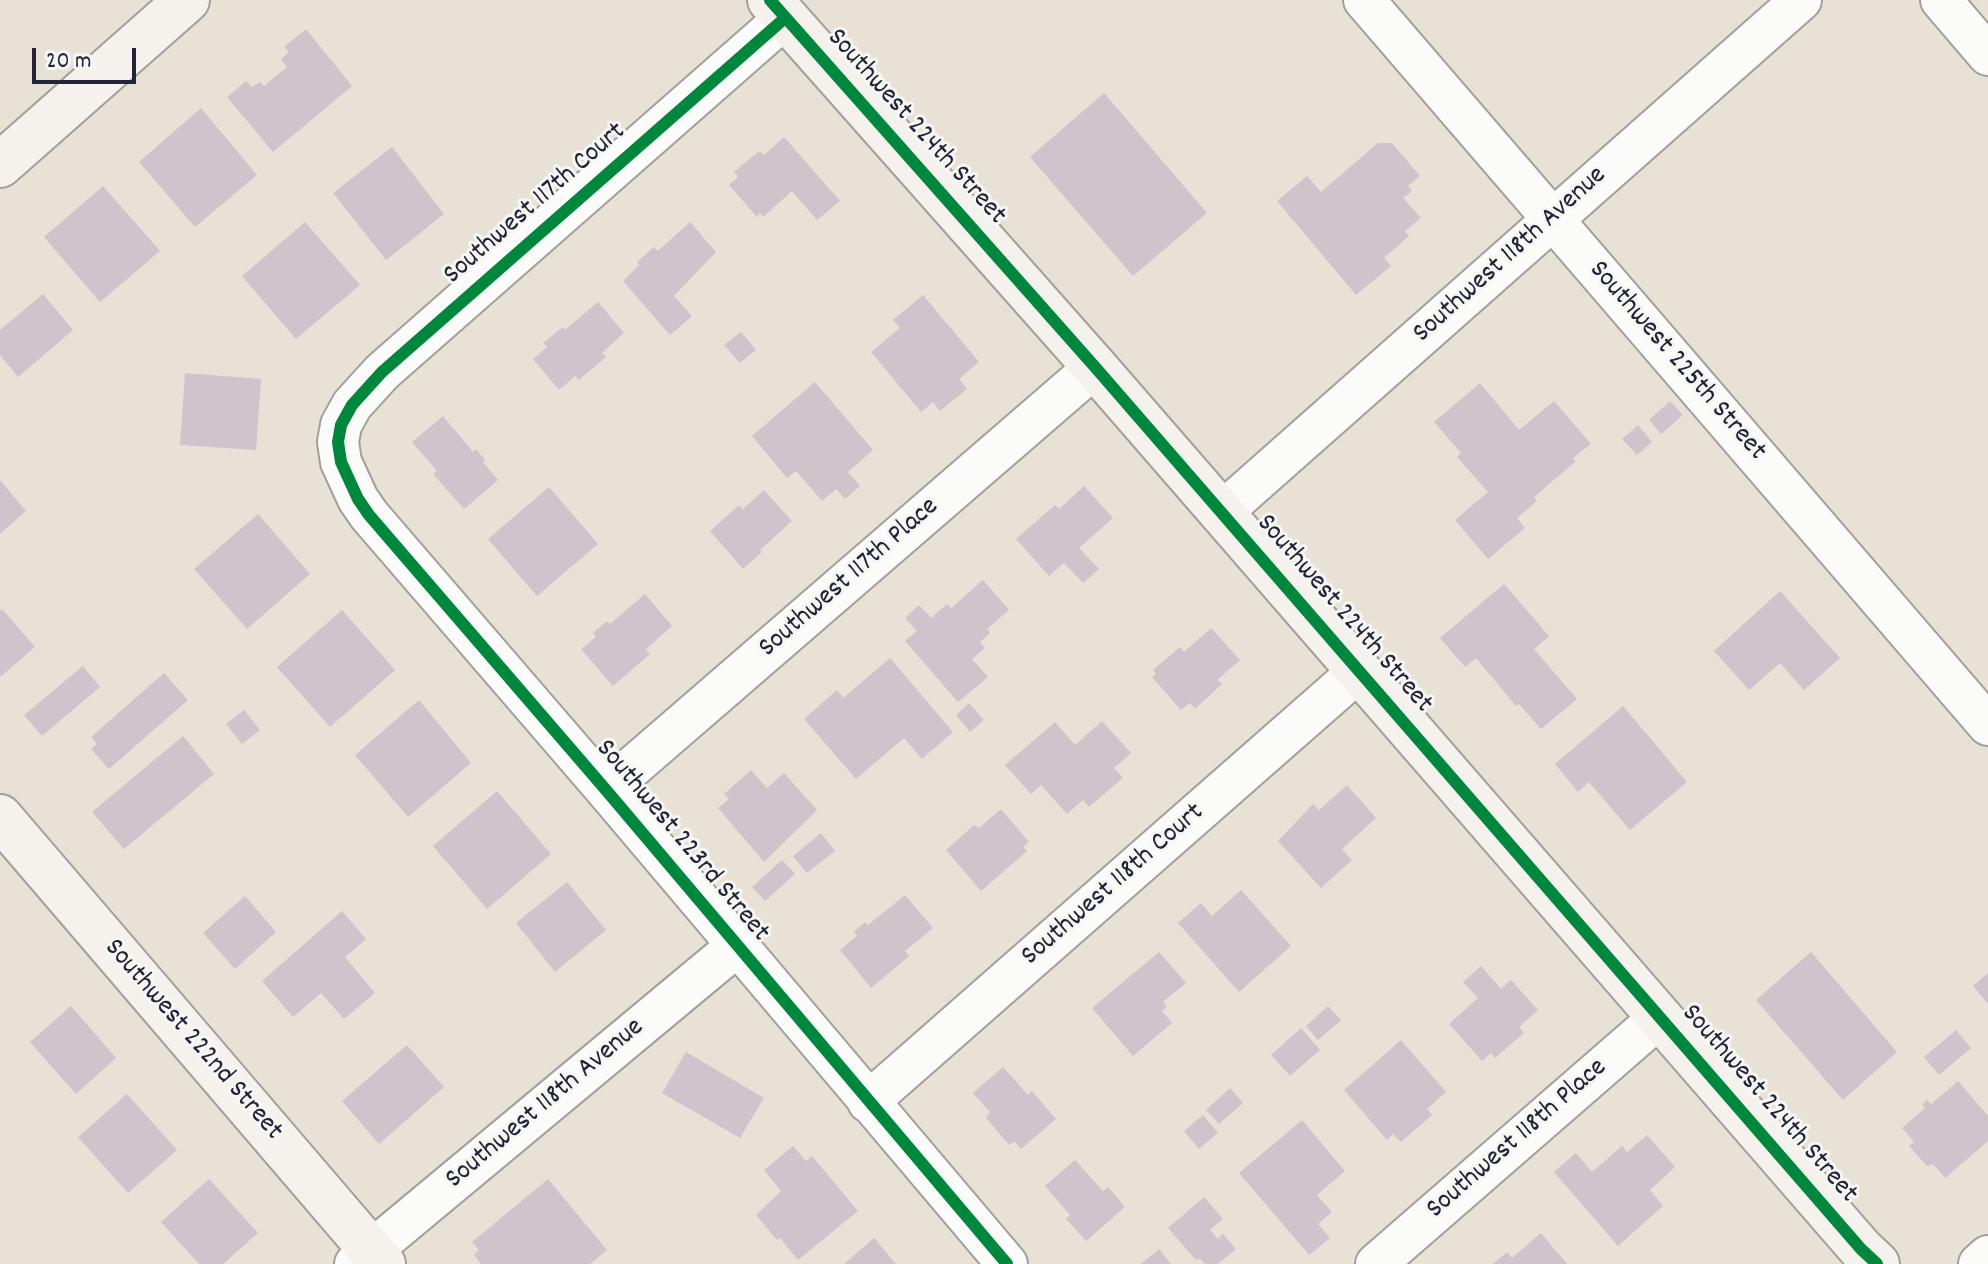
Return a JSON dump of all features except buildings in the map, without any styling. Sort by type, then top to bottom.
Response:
[{"type":"street","points":[[0,165],[187,0]]},
{"type":"street","name":"Southwest 225th Street","points":[[1364,0],[1988,725]]},
{"type":"street","name":"Southwest 118th Avenue","points":[[1221,513],[1801,0]]},
{"type":"street","points":[[1941,0],[1988,55]]},
{"type":"street","name":"Southwest 224th Street","points":[[778,9],[1095,367],[1877,1264]]},
{"type":"street","name":"Southwest 117th Court","points":[[338,442],[341,425],[352,405],[382,372],[778,9]]},
{"type":"street","name":"Southwest 117th Place","points":[[606,790],[1095,367]]},
{"type":"street","name":"Southwest 223rd Street","points":[[338,442],[348,482],[369,515],[1007,1264]]},
{"type":"street","name":"Southwest 118th Court","points":[[868,1102],[1359,671]]},
{"type":"street","name":"Southwest 222nd Street","points":[[0,817],[370,1259]]},
{"type":"street","name":"Southwest 118th Avenue","points":[[370,1259],[737,946]]},
{"type":"street","name":"Southwest 118th Place","points":[[1376,1264],[1660,1017]]},
{"type":"street","points":[[1979,1264],[1988,1256]]},
{"type":"cycle path","points":[[770,0],[1095,367],[1877,1264]]},
{"type":"cycle path","points":[[785,18],[382,372],[352,405],[341,425],[338,442],[341,462],[369,515],[1007,1264]]}]
